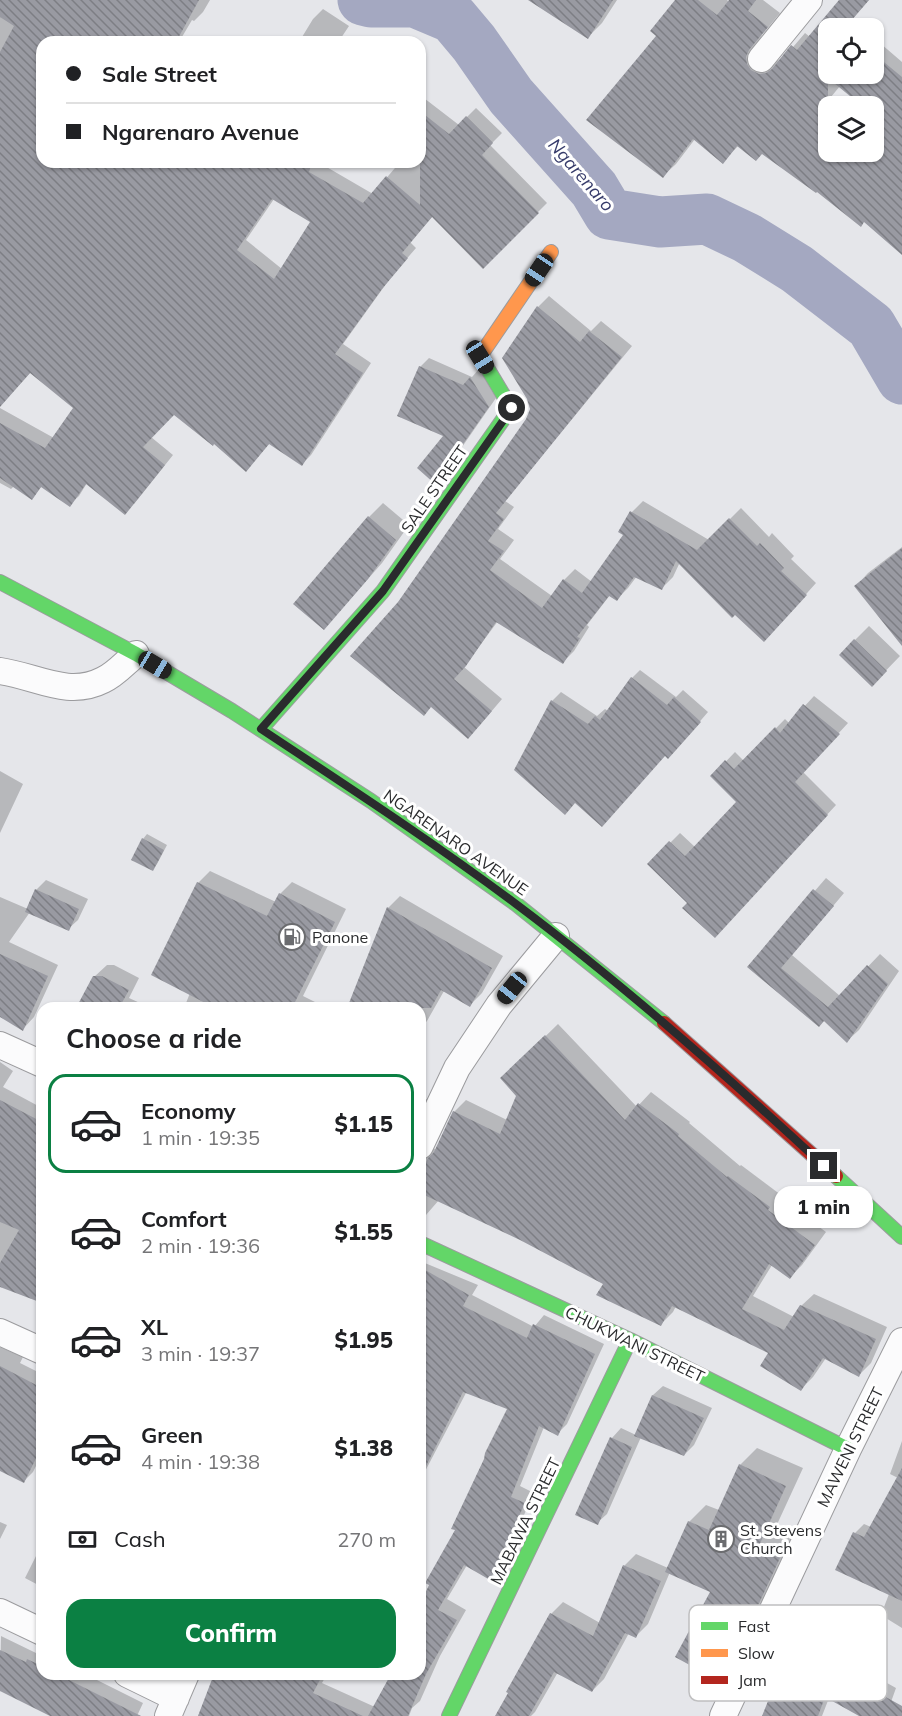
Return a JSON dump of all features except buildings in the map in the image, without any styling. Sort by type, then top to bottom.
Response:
[{"type":"main road","name":"SALE STREET","points":[[261,729],[383,591],[512,408],[480,357],[551,252]]},
{"type":"main road","name":"NGARENARO AVENUE","points":[[0,582],[136,654],[261,729],[370,801],[516,904],[662,1021],[902,1237]]},
{"type":"main road","name":"CHUKWANI STREET","points":[[426,1246],[630,1340],[848,1449]]},
{"type":"main road","name":"MABAWA STREET","points":[[449,1716],[630,1340]]},
{"type":"street","points":[[761,59],[809,0]]},
{"type":"street","points":[[0,671],[67,688],[85,687],[105,680],[136,654]]},
{"type":"street","points":[[426,1133],[457,1068],[499,1005],[556,936]]},
{"type":"street","points":[[0,1045],[36,1061]]},
{"type":"street","points":[[0,1332],[36,1348]]},
{"type":"street","name":"MAWENI STREET","points":[[775,1605],[848,1449],[902,1341]]},
{"type":"street","points":[[0,1612],[36,1629]]},
{"type":"street","points":[[136,1680],[172,1707],[183,1680]]},
{"type":"street","name":"MAWENI STREET","points":[[723,1716],[730,1701]]},
{"type":"waterway","name":"Ngarenaro","points":[[363,0],[415,2],[453,18],[474,43],[511,96],[594,189],[609,214],[660,222],[707,219],[747,238],[797,269],[871,326],[902,379]]},
{"type":"traffic: fast","points":[[261,729],[383,591],[511,408],[480,356]]},
{"type":"traffic: fast","points":[[0,582],[136,654],[232,711],[371,801],[516,904],[664,1023]]},
{"type":"traffic: fast","points":[[836,1176],[902,1237]]},
{"type":"traffic: fast","points":[[426,1246],[630,1340],[848,1449]]},
{"type":"traffic: fast","points":[[449,1716],[630,1340]]},
{"type":"traffic: slow","points":[[480,356],[551,252]]},
{"type":"traffic: jam","points":[[664,1023],[836,1176]]},
{"type":"place","name":"Panone","points":[[292,937]]},
{"type":"place","name":"St. Stevens Church","points":[[721,1539]]},
{"type":"route","points":[[512,408],[383,591],[261,729],[370,801],[516,904],[662,1021],[824,1166]]}]
